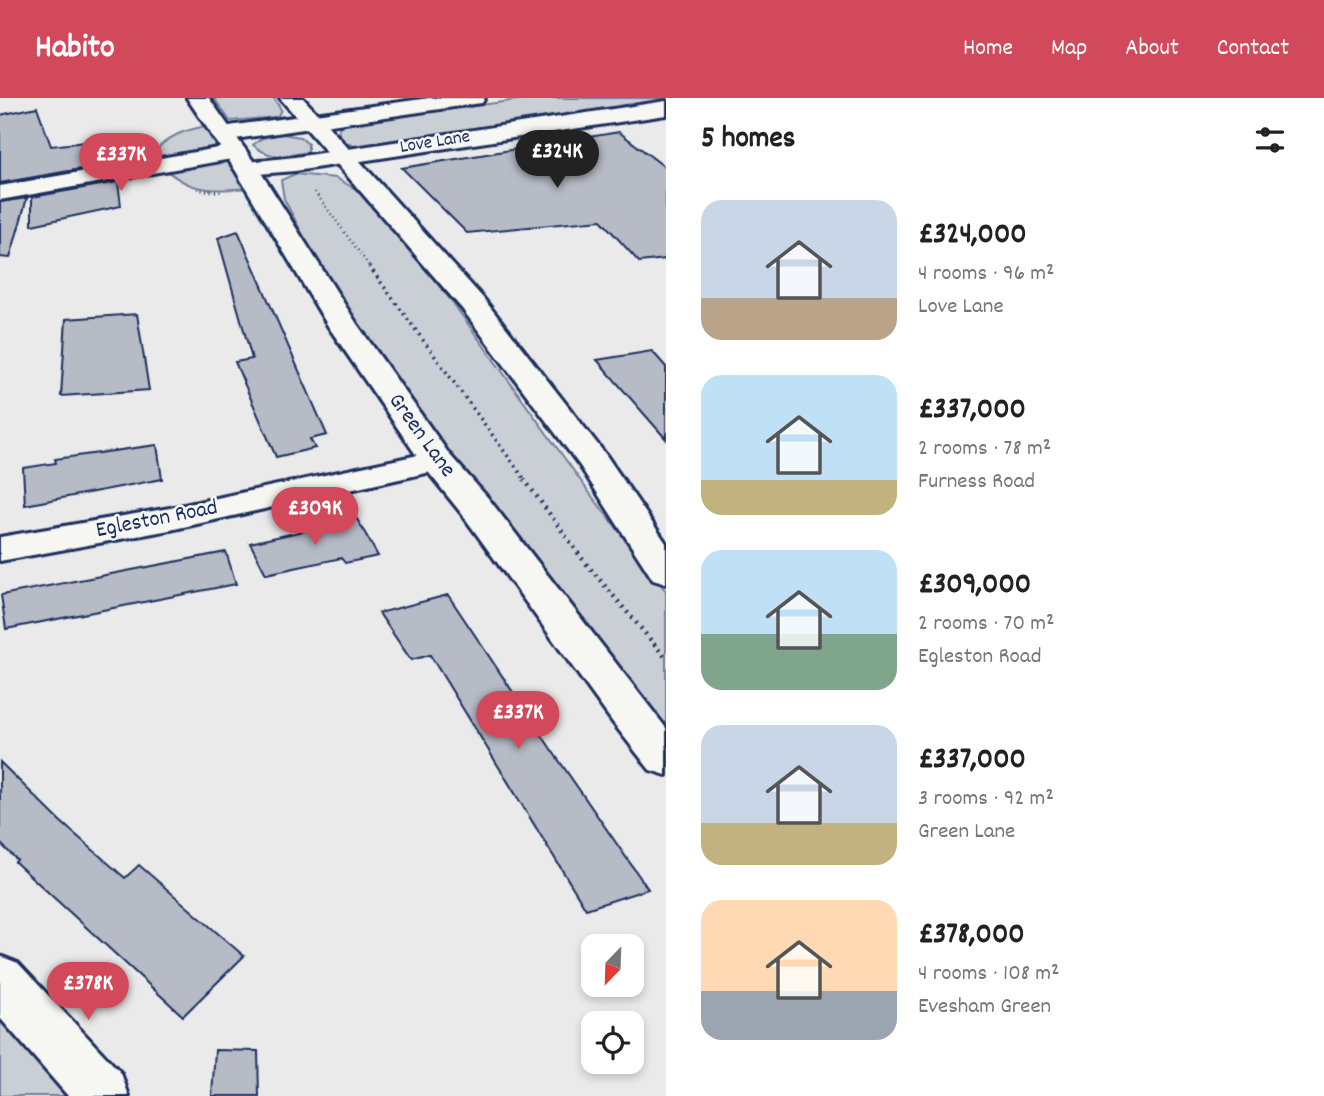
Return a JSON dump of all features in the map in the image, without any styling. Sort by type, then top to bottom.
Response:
[{"type":"main road","name":"Green Lane","points":[[198,98],[343,326],[436,461],[475,506],[629,713],[666,758]]},
{"type":"main road","points":[[291,98],[473,304],[594,462],[666,571]]},
{"type":"main road","name":"Love Lane","points":[[234,151],[310,122],[474,98]]},
{"type":"main road","name":"Love Lane","points":[[234,151],[295,164],[666,108]]},
{"type":"main road","points":[[0,193],[234,151]]},
{"type":"main road","name":"Egleston Road","points":[[0,549],[170,519],[436,461]]},
{"type":"main road","points":[[0,980],[102,1096]]},
{"type":"path","points":[[295,164],[584,561],[666,658]]},
{"type":"shaded area","points":[[214,98],[274,98],[281,110],[277,117],[230,121]]},
{"type":"shaded area","points":[[532,98],[666,98],[666,103],[355,147],[344,141],[338,132],[341,124]]},
{"type":"shaded area","points":[[212,125],[252,188],[197,187],[176,177],[151,157],[170,138]]},
{"type":"shaded area","points":[[283,134],[300,137],[308,144],[308,152],[272,155],[253,145],[262,138]]},
{"type":"shaded area","points":[[295,174],[336,178],[364,194],[450,299],[591,495],[666,591],[666,732],[485,502],[336,298],[284,199],[281,180]]},
{"type":"shaded area","points":[[0,1004],[61,1083],[65,1096],[0,1096]]},
{"type":"building","points":[[37,107],[51,146],[111,139],[115,163],[0,183],[0,115]]},
{"type":"building","points":[[619,132],[666,168],[666,259],[639,262],[601,220],[467,233],[402,168]]},
{"type":"building","points":[[118,182],[121,206],[32,225],[32,197]]},
{"type":"building","points":[[27,198],[10,258],[0,257],[0,202]]},
{"type":"building","points":[[238,231],[327,435],[310,439],[315,448],[276,457],[235,362],[252,359],[218,238]]},
{"type":"building","points":[[137,314],[149,390],[61,396],[66,319]]},
{"type":"building","points":[[652,351],[666,367],[666,439],[597,360]]},
{"type":"building","points":[[157,445],[162,479],[25,505],[23,468],[56,463],[55,459]]},
{"type":"building","points":[[357,519],[378,556],[345,563],[341,558],[266,574],[250,543]]},
{"type":"building","points":[[226,552],[236,584],[6,629],[1,595]]},
{"type":"building","points":[[448,595],[648,889],[586,909],[430,655],[411,660],[379,613]]},
{"type":"building","points":[[0,762],[60,821],[125,878],[139,865],[244,956],[183,1016],[15,862],[17,860],[0,843]]},
{"type":"building","points":[[215,1050],[258,1051],[259,1096],[212,1096]]}]
